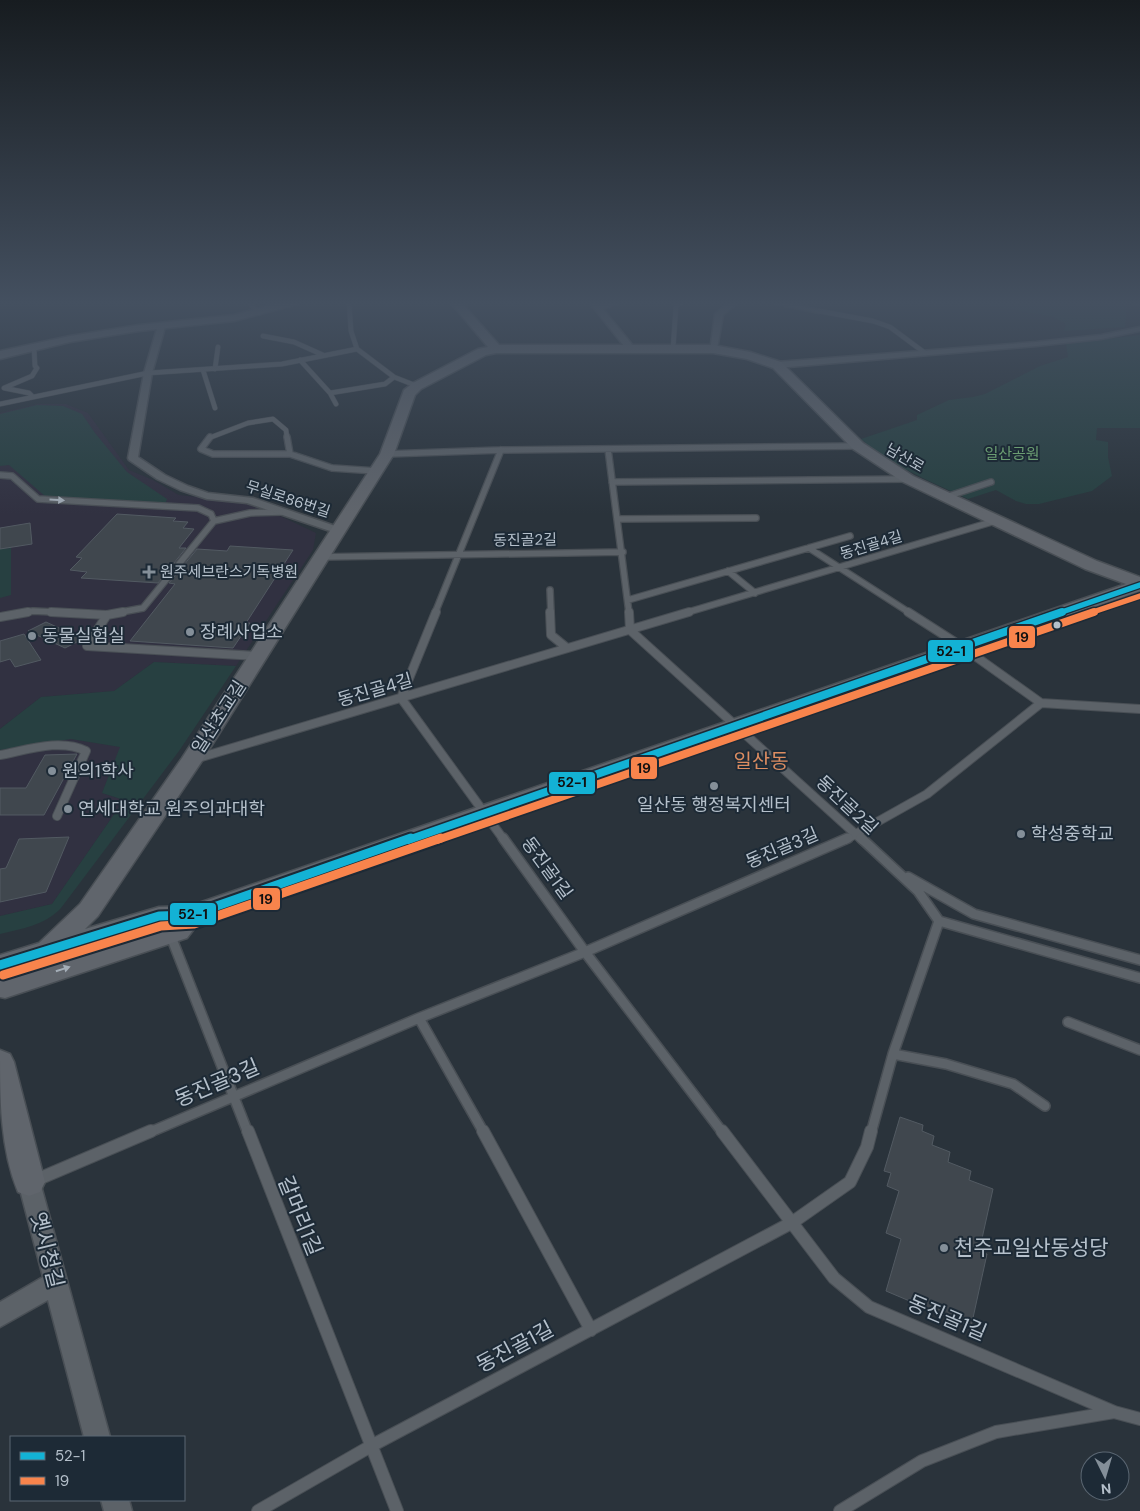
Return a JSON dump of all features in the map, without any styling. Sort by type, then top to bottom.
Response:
[{"type":"street","name":"무실로86번길","points":[[148,373],[133,458],[161,477],[184,488],[207,496],[249,500],[337,530]]},
{"type":"street","points":[[417,386],[443,373]]},
{"type":"street","name":"남산로","points":[[785,373],[858,446],[908,480],[1091,565],[1140,584]]},
{"type":"street","name":"일산초교길","points":[[47,951],[89,910],[191,761],[387,454],[409,393],[417,386]]},
{"type":"street","points":[[0,965],[159,916],[191,915],[1140,584]]},
{"type":"street","points":[[0,950],[43,936],[89,910]]},
{"type":"street","points":[[0,990],[178,931],[191,915]]},
{"type":"street","points":[[0,983],[47,951]]},
{"type":"street","name":"옛시청길","points":[[0,1062],[55,1282],[98,1436]]},
{"type":"street","points":[[0,1315],[55,1282]]},
{"type":"lane","points":[[33,397],[29,393],[4,388],[32,376],[35,373]]},
{"type":"lane","points":[[0,404],[157,373]]},
{"type":"lane","points":[[204,373],[216,408]]},
{"type":"lane","points":[[311,373],[330,394],[336,404]]},
{"type":"lane","points":[[388,373],[394,377],[417,386]]},
{"type":"lane","points":[[330,394],[385,384],[394,377]]},
{"type":"lane","points":[[290,454],[286,430],[274,419],[248,423],[210,436],[201,449],[213,454],[290,454],[332,468],[376,471]]},
{"type":"lane","points":[[387,454],[500,450],[858,446]]},
{"type":"lane","points":[[608,449],[623,552],[630,630]]},
{"type":"lane","points":[[401,698],[500,450]]},
{"type":"lane","points":[[0,475],[12,476],[38,499],[198,508],[211,514],[214,521]]},
{"type":"lane","points":[[612,482],[908,480]]},
{"type":"lane","points":[[946,498],[991,482]]},
{"type":"lane","points":[[0,617],[33,611],[107,615],[143,608],[214,521],[250,513],[280,512]]},
{"type":"lane","points":[[617,519],[756,518]]},
{"type":"lane","name":"동진골4길","points":[[191,761],[995,521]]},
{"type":"lane","points":[[628,600],[850,536]]},
{"type":"lane","points":[[809,548],[961,646],[1041,703],[1140,709]]},
{"type":"lane","name":"동진골2길","points":[[321,557],[623,552]]},
{"type":"lane","points":[[728,571],[755,593]]},
{"type":"lane","points":[[550,590],[551,635],[567,648]]},
{"type":"lane","points":[[107,615],[87,646],[258,656]]},
{"type":"lane","name":"동진골2길","points":[[630,630],[738,725],[899,873],[918,891],[939,921]]},
{"type":"lane","name":"동진골1길","points":[[401,698],[585,952],[834,1278],[869,1307],[1114,1412],[1140,1420]]},
{"type":"lane","name":"동진골3길","points":[[30,1182],[419,1018],[585,952],[856,835],[928,794],[1041,703]]},
{"type":"lane","points":[[0,755],[63,745],[80,746],[86,751],[57,816]]},
{"type":"lane","points":[[899,873],[974,914],[1140,960]]},
{"type":"lane","points":[[939,921],[1140,978]]},
{"type":"lane","name":"동진골1길","points":[[258,1511],[371,1446],[792,1222],[850,1182],[867,1147],[893,1054],[939,921]]},
{"type":"lane","name":"갈머리1길","points":[[170,934],[397,1511]]},
{"type":"lane","points":[[419,1018],[522,1200],[591,1330]]},
{"type":"lane","points":[[1068,1022],[1140,1050]]},
{"type":"lane","points":[[893,1054],[946,1064],[1013,1084],[1045,1106]]},
{"type":"lane","name":"동진골1길","points":[[840,1511],[922,1461],[996,1432],[1114,1412]]},
{"type":"shaded area","name":"원주세브란스기독병원","points":[[38,404],[66,404],[88,413],[129,470],[153,480],[179,495],[253,503],[316,533],[313,550],[236,666],[154,662],[114,691],[41,697],[0,729],[0,413]]},
{"type":"shaded area","points":[[71,739],[121,747],[102,793],[124,800],[52,904],[0,916],[0,750]]},
{"type":"green space","name":"일산공원","points":[[1027,373],[1140,373],[1140,428],[1097,428],[1096,440],[1108,442],[1108,457],[1112,476],[1092,491],[1039,504],[1026,504],[1016,501],[996,490],[968,499],[926,480],[899,465],[861,439],[917,420],[917,415],[949,400],[985,394]]},
{"type":"green space","points":[[37,405],[63,406],[82,414],[127,472],[167,499],[166,502],[159,504],[46,497],[9,465],[0,466],[0,414]]},
{"type":"green space","points":[[11,548],[11,595],[0,598],[0,549]]},
{"type":"green space","points":[[154,662],[236,666],[179,751],[61,908],[40,923],[0,934],[0,916],[52,904],[124,800],[102,793],[120,747],[71,739],[0,750],[0,729],[41,697],[114,691]]},
{"type":"building","points":[[117,514],[176,518],[173,521],[188,522],[183,528],[194,529],[179,548],[186,548],[158,583],[81,578],[87,572],[70,570],[82,558],[76,557]]},
{"type":"building","points":[[30,523],[32,544],[0,549],[0,528]]},
{"type":"building","points":[[230,546],[293,550],[246,623],[250,623],[233,648],[130,641],[175,584],[169,583],[197,549],[227,551]]},
{"type":"building","points":[[46,622],[83,639],[65,648],[28,631]]},
{"type":"building","points":[[24,634],[41,660],[15,667],[10,659],[0,662],[0,641]]},
{"type":"building","name":"원의1학사","points":[[77,754],[44,815],[0,815],[0,788],[26,788],[45,755]]},
{"type":"building","points":[[69,837],[46,892],[0,902],[0,869],[6,868],[19,839]]},
{"type":"building","points":[[900,1117],[923,1125],[922,1131],[934,1136],[932,1145],[950,1152],[948,1162],[971,1171],[969,1180],[993,1189],[979,1252],[987,1254],[971,1327],[886,1291],[901,1239],[886,1233],[899,1191],[887,1186],[891,1173],[884,1171]]},
{"type":"transit line","name":"52-1","points":[[0,965],[159,916],[191,915],[1140,585]]},
{"type":"transit line","name":"19","points":[[3,975],[161,926],[194,924],[1140,596]]},
{"type":"place","name":"원주세브란스기독병원","points":[[149,572]]},
{"type":"place","name":"장례사업소","points":[[190,632]]},
{"type":"place","name":"동물실험실","points":[[32,636]]},
{"type":"place","name":"원의1학사","points":[[52,771]]},
{"type":"place","name":"일산동 행정복지센터","points":[[714,786]]},
{"type":"place","name":"연세대학교 원주의과대학","points":[[68,809]]},
{"type":"place","name":"학성중학교","points":[[1021,834]]},
{"type":"place","name":"천주교일산동성당","points":[[944,1248]]},
{"type":"district","name":"일산동","points":[[761,761]]}]
